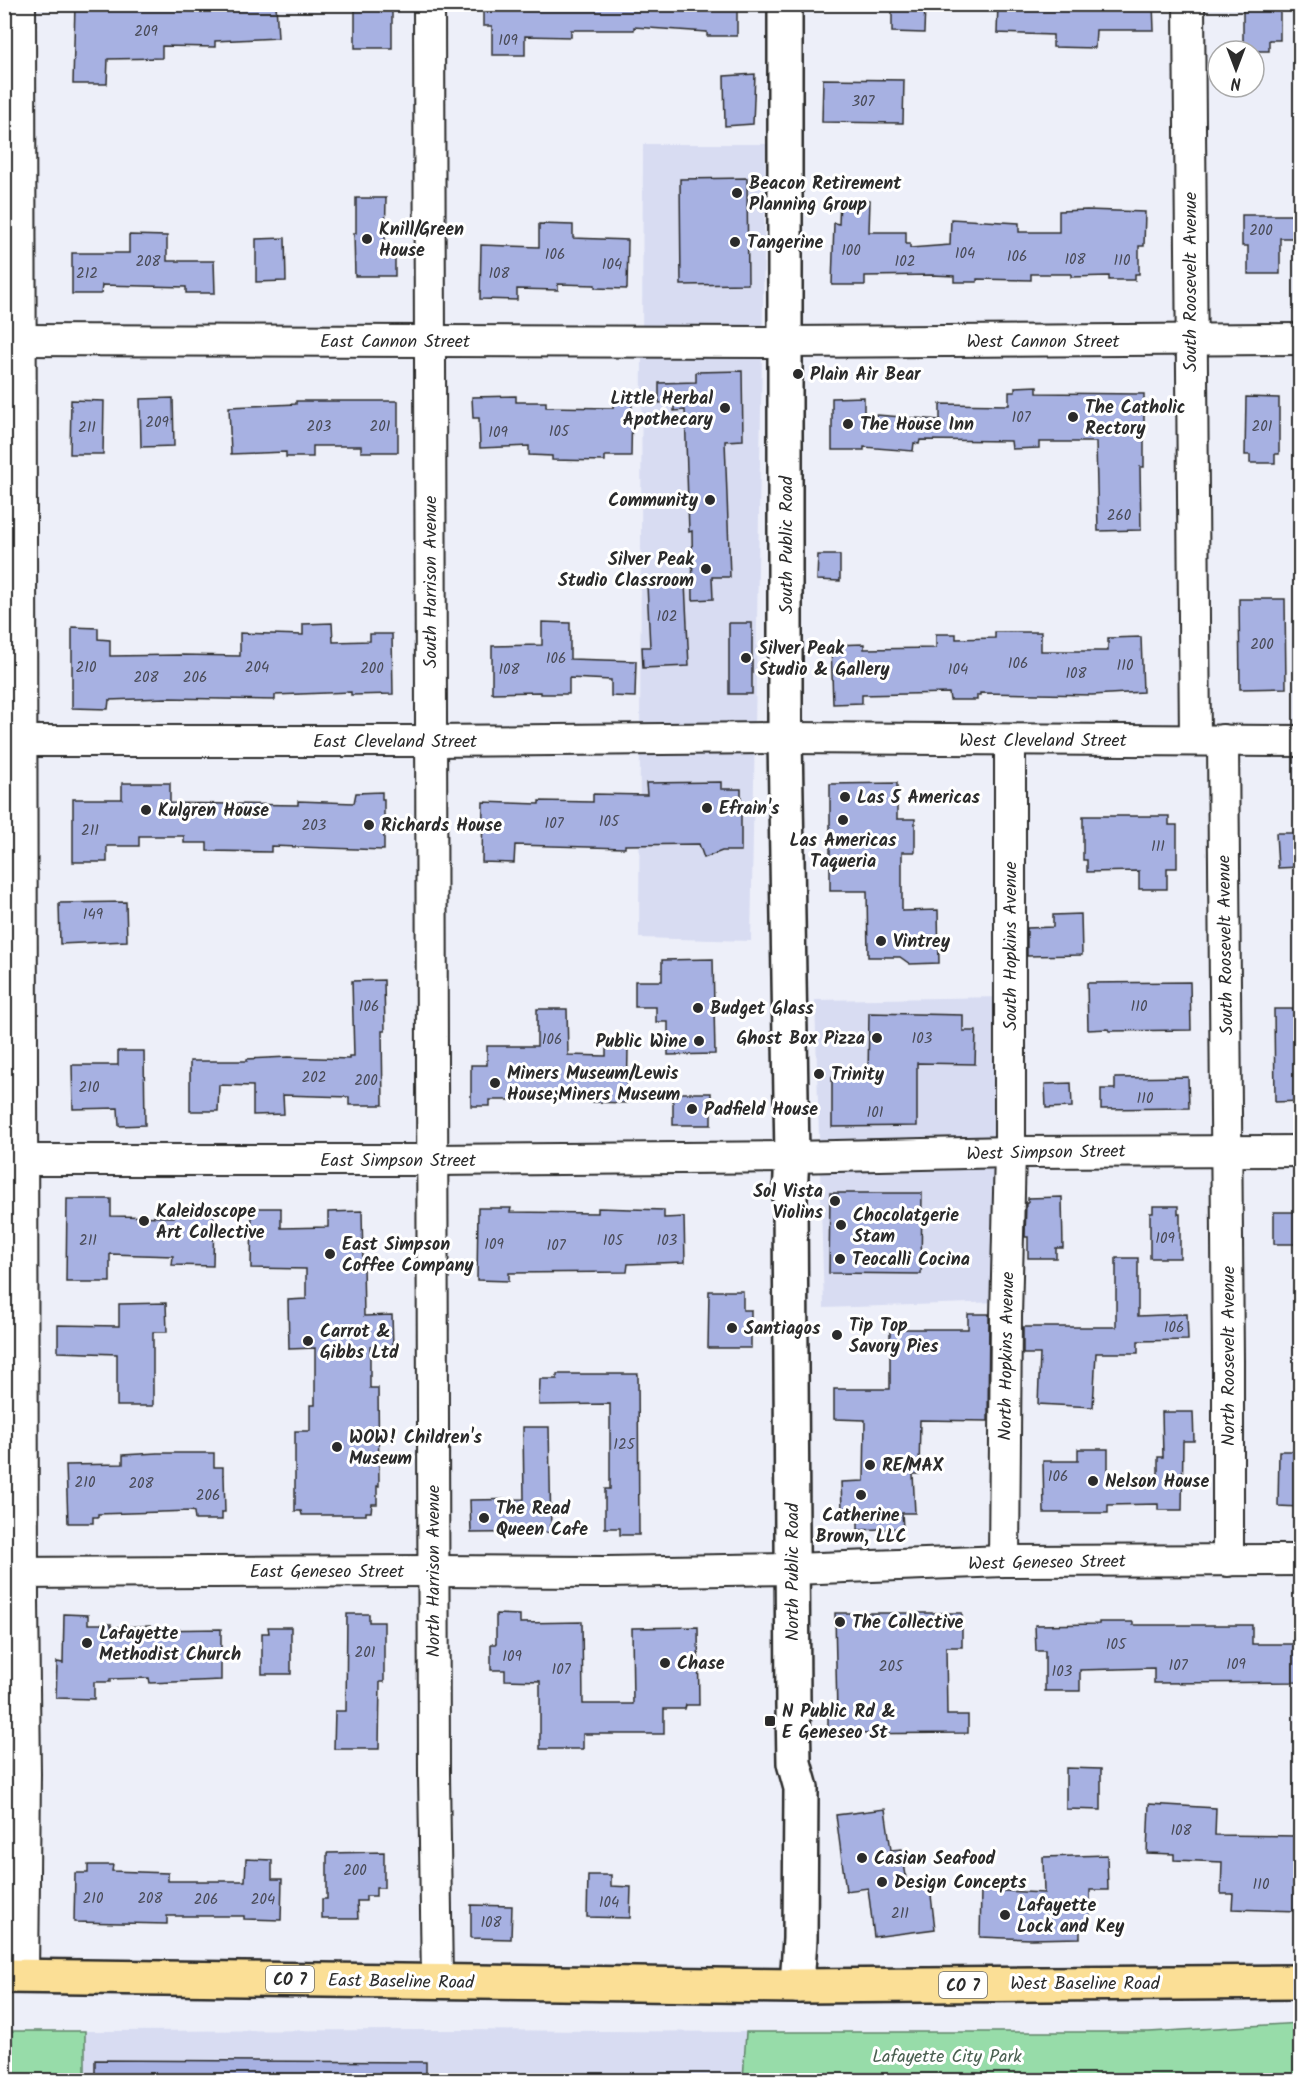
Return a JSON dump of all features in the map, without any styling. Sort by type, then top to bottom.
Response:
[{"type":"main road","name":"East Baseline Road","points":[[14,1976],[797,1986]]},
{"type":"main road","name":"West Baseline Road","points":[[797,1986],[1300,1982]]},
{"type":"street","points":[[14,1976],[25,1774],[14,1573],[13,340],[20,4]]},
{"type":"street","name":"South Harrison Avenue","points":[[429,4],[433,1160]]},
{"type":"street","name":"South Public Road","points":[[785,4],[785,738],[792,1157]]},
{"type":"street","name":"South Roosevelt Avenue","points":[[1189,4],[1190,340],[1227,1151]]},
{"type":"street","name":"West Cannon Street","points":[[785,342],[1300,339]]},
{"type":"street","name":"East Cannon Street","points":[[13,340],[785,342]]},
{"type":"street","name":"East Cleveland Street","points":[[13,741],[785,738]]},
{"type":"street","name":"West Cleveland Street","points":[[785,738],[1300,741]]},
{"type":"street","name":"South Hopkins Avenue","points":[[1010,740],[1010,1152]]},
{"type":"street","name":"North Roosevelt Avenue","points":[[1227,1151],[1228,1561]]},
{"type":"street","name":"West Simpson Street","points":[[792,1157],[1010,1152],[1300,1151]]},
{"type":"street","name":"North Hopkins Avenue","points":[[1004,1561],[1010,1152]]},
{"type":"street","name":"East Simpson Street","points":[[14,1160],[792,1157]]},
{"type":"street","name":"North Public Road","points":[[792,1157],[790,1195],[794,1763],[801,1788],[800,1939],[797,1986]]},
{"type":"street","name":"North Harrison Avenue","points":[[433,1160],[433,1570],[437,1981]]},
{"type":"street","name":"West Geneseo Street","points":[[793,1569],[1004,1561],[1300,1560]]},
{"type":"street","name":"East Geneseo Street","points":[[14,1573],[433,1570],[607,1572],[793,1569]]},
{"type":"shaded area","points":[[643,144],[766,144],[751,941],[639,938]]},
{"type":"shaded area","points":[[1006,997],[1001,1302],[824,1308],[815,1000]]},
{"type":"shaded area","points":[[85,2031],[746,2032],[743,2080],[85,2080]]},
{"type":"green space","name":"Lafayette City Park","points":[[1300,2023],[1300,2080],[743,2080],[746,2032],[1149,2032]]},
{"type":"green space","points":[[4,2031],[85,2031],[85,2080],[5,2080]]},
{"type":"building","points":[[75,4],[276,4],[278,38],[215,41],[215,47],[162,46],[162,58],[108,59],[107,84],[73,84]]},
{"type":"building","points":[[355,4],[392,4],[392,48],[355,48]]},
{"type":"building","points":[[483,4],[737,4],[737,36],[707,36],[707,32],[634,27],[634,30],[571,30],[571,37],[525,36],[525,55],[492,55],[492,26],[483,26]]},
{"type":"building","points":[[892,4],[925,4],[924,33],[892,32]]},
{"type":"building","points":[[998,4],[1153,4],[1154,30],[1096,30],[1095,48],[1053,47],[1053,35],[997,33]]},
{"type":"building","points":[[1243,4],[1280,4],[1280,40],[1269,40],[1269,51],[1266,51],[1266,39],[1243,39]]},
{"type":"building","points":[[755,74],[753,124],[725,126],[724,76]]},
{"type":"building","points":[[823,79],[904,80],[903,123],[822,122]]},
{"type":"building","points":[[747,178],[748,284],[681,285],[680,179]]},
{"type":"building","name":"Knill/Green House","points":[[356,198],[386,198],[385,246],[395,246],[395,276],[355,276]]},
{"type":"building","points":[[840,200],[870,200],[869,232],[906,232],[906,244],[910,244],[910,248],[950,245],[951,219],[1019,223],[1019,232],[1059,232],[1059,211],[1145,212],[1144,246],[1139,246],[1139,274],[1135,274],[1135,280],[1109,280],[1109,276],[1071,277],[1071,274],[1031,274],[1031,280],[977,279],[977,282],[954,282],[954,276],[865,276],[865,285],[832,285],[834,223],[839,224]]},
{"type":"building","points":[[1242,215],[1300,215],[1300,238],[1280,238],[1280,274],[1248,274],[1248,246],[1242,246]]},
{"type":"building","points":[[539,224],[573,225],[573,238],[628,240],[627,289],[558,284],[558,290],[517,289],[517,300],[480,299],[481,245],[539,247]]},
{"type":"building","points":[[129,235],[167,236],[167,261],[214,261],[215,293],[186,293],[186,287],[102,285],[101,294],[72,294],[72,253],[129,253]]},
{"type":"building","points":[[285,238],[286,281],[256,282],[256,239]]},
{"type":"building","points":[[742,371],[743,440],[725,441],[730,577],[712,577],[713,599],[693,600],[692,531],[689,532],[685,410],[674,411],[674,402],[659,403],[659,383],[696,382],[696,372]]},
{"type":"building","points":[[1037,386],[1037,393],[1144,394],[1144,467],[1140,467],[1141,530],[1098,531],[1096,442],[1039,442],[1039,448],[1012,449],[1011,441],[920,440],[919,444],[914,443],[913,451],[864,447],[864,450],[832,450],[832,398],[864,397],[864,414],[940,420],[940,404],[1009,405],[1009,392],[1015,392],[1015,387]]},
{"type":"building","points":[[516,396],[516,402],[546,402],[546,407],[613,408],[613,400],[632,400],[631,456],[605,456],[605,461],[552,460],[552,456],[529,455],[529,446],[480,448],[479,418],[473,418],[472,397]]},
{"type":"building","points":[[1246,397],[1279,398],[1279,454],[1275,454],[1275,463],[1250,463],[1250,455],[1245,455]]},
{"type":"building","points":[[173,398],[174,446],[141,447],[140,399]]},
{"type":"building","points":[[71,400],[104,401],[103,454],[70,454]]},
{"type":"building","points":[[296,401],[398,401],[398,452],[361,452],[361,446],[313,446],[313,457],[286,457],[286,452],[231,454],[229,407],[296,404]]},
{"type":"building","points":[[818,555],[840,555],[840,581],[817,580]]},
{"type":"building","points":[[685,583],[689,666],[643,668],[642,647],[650,647],[647,585]]},
{"type":"building","points":[[1239,599],[1285,599],[1286,688],[1240,689]]},
{"type":"building","points":[[542,622],[570,623],[570,659],[636,661],[635,697],[611,696],[611,680],[569,678],[569,694],[492,693],[492,646],[542,645]]},
{"type":"building","points":[[332,623],[333,642],[370,641],[370,634],[392,634],[393,694],[351,695],[351,692],[275,695],[275,700],[166,698],[109,700],[108,709],[72,708],[72,627],[98,628],[98,639],[110,640],[110,656],[240,656],[240,633],[303,635],[303,624]]},
{"type":"building","points":[[729,623],[752,623],[752,694],[729,694]]},
{"type":"building","points":[[995,632],[1041,632],[1041,651],[1108,651],[1108,638],[1141,637],[1143,692],[1092,695],[980,693],[977,695],[977,700],[950,700],[949,693],[862,695],[862,703],[833,704],[831,645],[864,644],[864,649],[936,648],[936,634],[956,634],[956,639],[995,638]]},
{"type":"building","points":[[721,782],[721,789],[741,789],[741,851],[722,851],[704,858],[699,844],[625,845],[625,848],[515,845],[514,863],[482,862],[483,802],[539,804],[539,801],[593,802],[593,794],[647,795],[646,783]]},
{"type":"building","points":[[122,783],[170,783],[170,803],[298,805],[298,801],[354,803],[356,793],[382,792],[384,850],[271,846],[271,852],[207,851],[207,843],[184,843],[184,836],[139,836],[139,846],[107,846],[107,862],[73,862],[73,799],[122,799]]},
{"type":"building","points":[[897,783],[897,819],[915,819],[915,852],[902,852],[902,911],[938,910],[939,963],[910,964],[900,957],[868,957],[867,891],[830,891],[830,784]]},
{"type":"building","points":[[1083,816],[1169,816],[1169,825],[1177,825],[1177,868],[1167,868],[1167,889],[1139,889],[1139,871],[1087,872],[1087,860],[1083,860]]},
{"type":"building","points":[[1276,833],[1300,833],[1300,867],[1278,868]]},
{"type":"building","points":[[126,902],[127,941],[60,944],[59,903]]},
{"type":"building","points":[[1081,914],[1082,955],[1027,956],[1027,928],[1053,927],[1053,915]]},
{"type":"building","points":[[713,959],[715,1054],[668,1055],[668,1022],[656,1022],[656,1007],[635,1007],[635,981],[662,981],[662,960]]},
{"type":"building","points":[[384,980],[383,1105],[349,1105],[349,1097],[283,1095],[284,1114],[253,1115],[253,1086],[219,1085],[218,1111],[190,1111],[190,1061],[247,1061],[247,1059],[288,1057],[349,1059],[349,1056],[354,1056],[352,981]]},
{"type":"building","points":[[1190,982],[1191,1030],[1088,1030],[1087,983]]},
{"type":"building","points":[[537,1009],[567,1009],[568,1055],[606,1056],[606,1049],[628,1049],[627,1103],[592,1102],[592,1098],[520,1099],[490,1100],[490,1106],[471,1106],[471,1065],[487,1065],[487,1046],[537,1046]]},
{"type":"building","points":[[1274,1009],[1300,1009],[1300,1101],[1275,1102]]},
{"type":"building","points":[[869,1013],[963,1015],[963,1031],[976,1031],[975,1064],[917,1063],[917,1126],[832,1127],[832,1077],[868,1077]]},
{"type":"building","points":[[118,1051],[144,1051],[145,1125],[119,1126],[118,1108],[73,1109],[72,1065],[118,1065]]},
{"type":"building","points":[[1188,1077],[1189,1108],[1101,1109],[1101,1089],[1115,1089],[1115,1078]]},
{"type":"building","points":[[1071,1083],[1072,1107],[1046,1108],[1045,1084]]},
{"type":"building","name":"Padfield House","points":[[673,1093],[711,1093],[711,1125],[673,1125]]},
{"type":"building","points":[[830,1193],[922,1193],[921,1274],[829,1273]]},
{"type":"building","points":[[1062,1197],[1063,1248],[1056,1248],[1056,1258],[1028,1258],[1028,1237],[1025,1237],[1028,1198]]},
{"type":"building","points":[[67,1199],[111,1199],[111,1216],[174,1217],[174,1210],[214,1211],[213,1266],[172,1265],[173,1256],[110,1254],[110,1282],[66,1282]]},
{"type":"building","points":[[1153,1206],[1178,1206],[1180,1258],[1150,1258],[1150,1213],[1153,1213]]},
{"type":"building","points":[[252,1208],[281,1208],[281,1228],[328,1227],[328,1212],[362,1211],[364,1316],[392,1315],[393,1347],[370,1347],[370,1388],[378,1388],[379,1486],[377,1486],[377,1504],[372,1504],[371,1512],[366,1512],[366,1515],[302,1515],[301,1511],[295,1511],[295,1431],[310,1431],[310,1405],[315,1405],[315,1348],[289,1349],[288,1300],[306,1299],[306,1269],[251,1268]]},
{"type":"building","points":[[478,1208],[511,1208],[510,1212],[598,1213],[598,1208],[664,1210],[664,1218],[684,1217],[685,1262],[628,1264],[627,1272],[509,1273],[509,1281],[477,1280]]},
{"type":"building","points":[[1274,1212],[1300,1212],[1300,1244],[1274,1244]]},
{"type":"building","points":[[1116,1258],[1138,1258],[1138,1316],[1187,1314],[1188,1340],[1138,1341],[1138,1353],[1096,1353],[1093,1407],[1038,1404],[1040,1354],[1023,1354],[1023,1327],[1116,1327]]},
{"type":"building","points":[[709,1291],[743,1291],[743,1310],[751,1310],[751,1348],[708,1348]]},
{"type":"building","points":[[166,1303],[167,1332],[153,1332],[153,1406],[117,1406],[117,1354],[58,1352],[58,1325],[119,1326],[119,1304]]},
{"type":"building","points":[[968,1314],[989,1314],[988,1421],[920,1420],[919,1474],[913,1474],[915,1513],[902,1513],[903,1528],[858,1530],[858,1508],[842,1508],[841,1482],[864,1481],[865,1420],[834,1419],[834,1389],[890,1389],[890,1329],[968,1329]]},
{"type":"building","points":[[557,1374],[638,1374],[639,1535],[620,1535],[620,1528],[605,1528],[605,1489],[610,1489],[610,1404],[539,1405],[540,1379],[557,1379]]},
{"type":"building","points":[[1162,1412],[1193,1412],[1194,1441],[1183,1441],[1182,1510],[1158,1510],[1158,1504],[1108,1505],[1108,1513],[1044,1513],[1043,1461],[1078,1461],[1078,1449],[1108,1449],[1108,1476],[1158,1475],[1158,1457],[1163,1457]]},
{"type":"building","points":[[523,1427],[549,1427],[551,1532],[471,1533],[470,1500],[524,1499]]},
{"type":"building","points":[[1279,1451],[1300,1451],[1300,1507],[1278,1506]]},
{"type":"building","points":[[214,1453],[214,1467],[223,1467],[224,1475],[225,1512],[222,1512],[222,1520],[195,1520],[192,1511],[98,1514],[98,1517],[93,1517],[93,1523],[68,1523],[66,1465],[123,1464],[123,1455]]},
{"type":"building","points":[[835,1613],[962,1613],[962,1647],[946,1647],[947,1715],[968,1715],[968,1733],[828,1734],[828,1715],[837,1715]]},
{"type":"building","points":[[64,1614],[88,1615],[88,1624],[111,1624],[111,1627],[150,1626],[150,1630],[221,1629],[221,1680],[150,1683],[149,1678],[110,1679],[110,1682],[94,1682],[94,1699],[56,1698],[57,1662],[63,1663]]},
{"type":"building","points":[[347,1614],[369,1614],[369,1622],[384,1622],[384,1682],[380,1682],[379,1749],[334,1749],[335,1711],[346,1711]]},
{"type":"building","points":[[496,1614],[520,1615],[520,1623],[582,1622],[583,1704],[633,1704],[632,1628],[698,1627],[699,1705],[686,1705],[685,1709],[664,1709],[664,1734],[583,1734],[583,1749],[540,1749],[540,1681],[505,1680],[505,1670],[491,1670],[491,1644],[496,1644]]},
{"type":"building","points":[[1099,1622],[1133,1622],[1133,1625],[1252,1625],[1252,1644],[1300,1644],[1300,1682],[1154,1683],[1154,1668],[1080,1670],[1080,1691],[1045,1691],[1045,1651],[1036,1651],[1035,1625],[1099,1624]]},
{"type":"building","points":[[268,1627],[291,1627],[291,1674],[262,1674],[262,1633],[269,1633]]},
{"type":"building","points":[[1066,1768],[1101,1769],[1101,1810],[1066,1809]]},
{"type":"building","points":[[1149,1804],[1216,1808],[1215,1835],[1296,1836],[1295,1870],[1300,1870],[1300,1911],[1232,1909],[1233,1894],[1221,1894],[1222,1862],[1174,1860],[1174,1854],[1147,1853]]},
{"type":"building","points":[[885,1809],[891,1850],[902,1849],[908,1890],[930,1887],[935,1929],[874,1937],[868,1888],[846,1891],[836,1815]]},
{"type":"building","points":[[384,1852],[384,1888],[376,1888],[376,1896],[366,1896],[366,1901],[357,1901],[358,1919],[322,1919],[322,1899],[327,1899],[327,1853]]},
{"type":"building","points":[[1107,1855],[1108,1890],[1090,1890],[1090,1927],[1080,1927],[1080,1938],[980,1937],[981,1890],[1044,1893],[1043,1857]]},
{"type":"building","points":[[246,1859],[272,1860],[272,1879],[282,1879],[281,1920],[244,1919],[244,1916],[167,1916],[167,1924],[74,1922],[75,1873],[88,1873],[88,1865],[113,1865],[112,1871],[168,1873],[168,1881],[245,1881]]},
{"type":"building","points":[[588,1875],[611,1875],[611,1886],[631,1887],[630,1918],[587,1917]]},
{"type":"building","points":[[471,1905],[512,1906],[511,1939],[471,1938]]},
{"type":"building","points":[[95,2060],[426,2062],[426,2080],[95,2080]]},
{"type":"place","name":"Beacon Retirement Planning Group","points":[[737,193]]},
{"type":"place","name":"Knill/Green House","points":[[367,239]]},
{"type":"place","name":"Tangerine","points":[[735,242]]},
{"type":"place","name":"Plain Air Bear","points":[[798,374]]},
{"type":"place","name":"Little Herbal Apothecary","points":[[725,408]]},
{"type":"place","name":"The Catholic Rectory","points":[[1073,417]]},
{"type":"place","name":"The House Inn","points":[[848,424]]},
{"type":"place","name":"Community","points":[[710,500]]},
{"type":"place","name":"Silver Peak Studio Classroom","points":[[706,569]]},
{"type":"place","name":"Silver Peak Studio & Gallery","points":[[746,658]]},
{"type":"place","name":"Las 5 Americas","points":[[845,797]]},
{"type":"place","name":"Efrain's","points":[[707,808]]},
{"type":"place","name":"Kulgren House","points":[[146,810]]},
{"type":"place","name":"Las Americas Taqueria","points":[[843,820]]},
{"type":"place","name":"Richards House","points":[[369,825]]},
{"type":"place","name":"Vintrey","points":[[881,941]]},
{"type":"place","name":"Budget Glass","points":[[698,1008]]},
{"type":"place","name":"Ghost Box Pizza","points":[[877,1038]]},
{"type":"place","name":"Public Wine","points":[[699,1041]]},
{"type":"place","name":"Trinity","points":[[819,1074]]},
{"type":"place","name":"Miners Museum/Lewis House;Miners Museum","points":[[495,1083]]},
{"type":"place","name":"Padfield House","points":[[692,1109]]},
{"type":"place","name":"Sol Vista Violins","points":[[835,1201]]},
{"type":"place","name":"Kaleidoscope Art Collective","points":[[144,1221]]},
{"type":"place","name":"Chocolatgerie Stam","points":[[841,1225]]},
{"type":"place","name":"East Simpson Coffee Company","points":[[330,1254]]},
{"type":"place","name":"Teocalli Cocina","points":[[840,1259]]},
{"type":"place","name":"Santiagos","points":[[732,1328]]},
{"type":"place","name":"Tip Top Savory Pies","points":[[837,1335]]},
{"type":"place","name":"Carrot & Gibbs Ltd","points":[[308,1341]]},
{"type":"place","name":"WOW! Children's Museum","points":[[337,1447]]},
{"type":"place","name":"RE/MAX","points":[[870,1465]]},
{"type":"place","name":"Nelson House","points":[[1093,1481]]},
{"type":"place","name":"Catherine Brown, LLC","points":[[861,1495]]},
{"type":"place","name":"The Read Queen Cafe","points":[[484,1518]]},
{"type":"place","name":"The Collective","points":[[840,1622]]},
{"type":"place","name":"Lafayette Methodist Church","points":[[87,1643]]},
{"type":"place","name":"Chase","points":[[665,1663]]},
{"type":"place","name":"N Public Rd & E Geneseo St","points":[[770,1721]]},
{"type":"place","name":"Casian Seafood","points":[[862,1858]]},
{"type":"place","name":"Design Concepts","points":[[882,1882]]},
{"type":"place","name":"Lafayette Lock and Key","points":[[1005,1915]]}]
